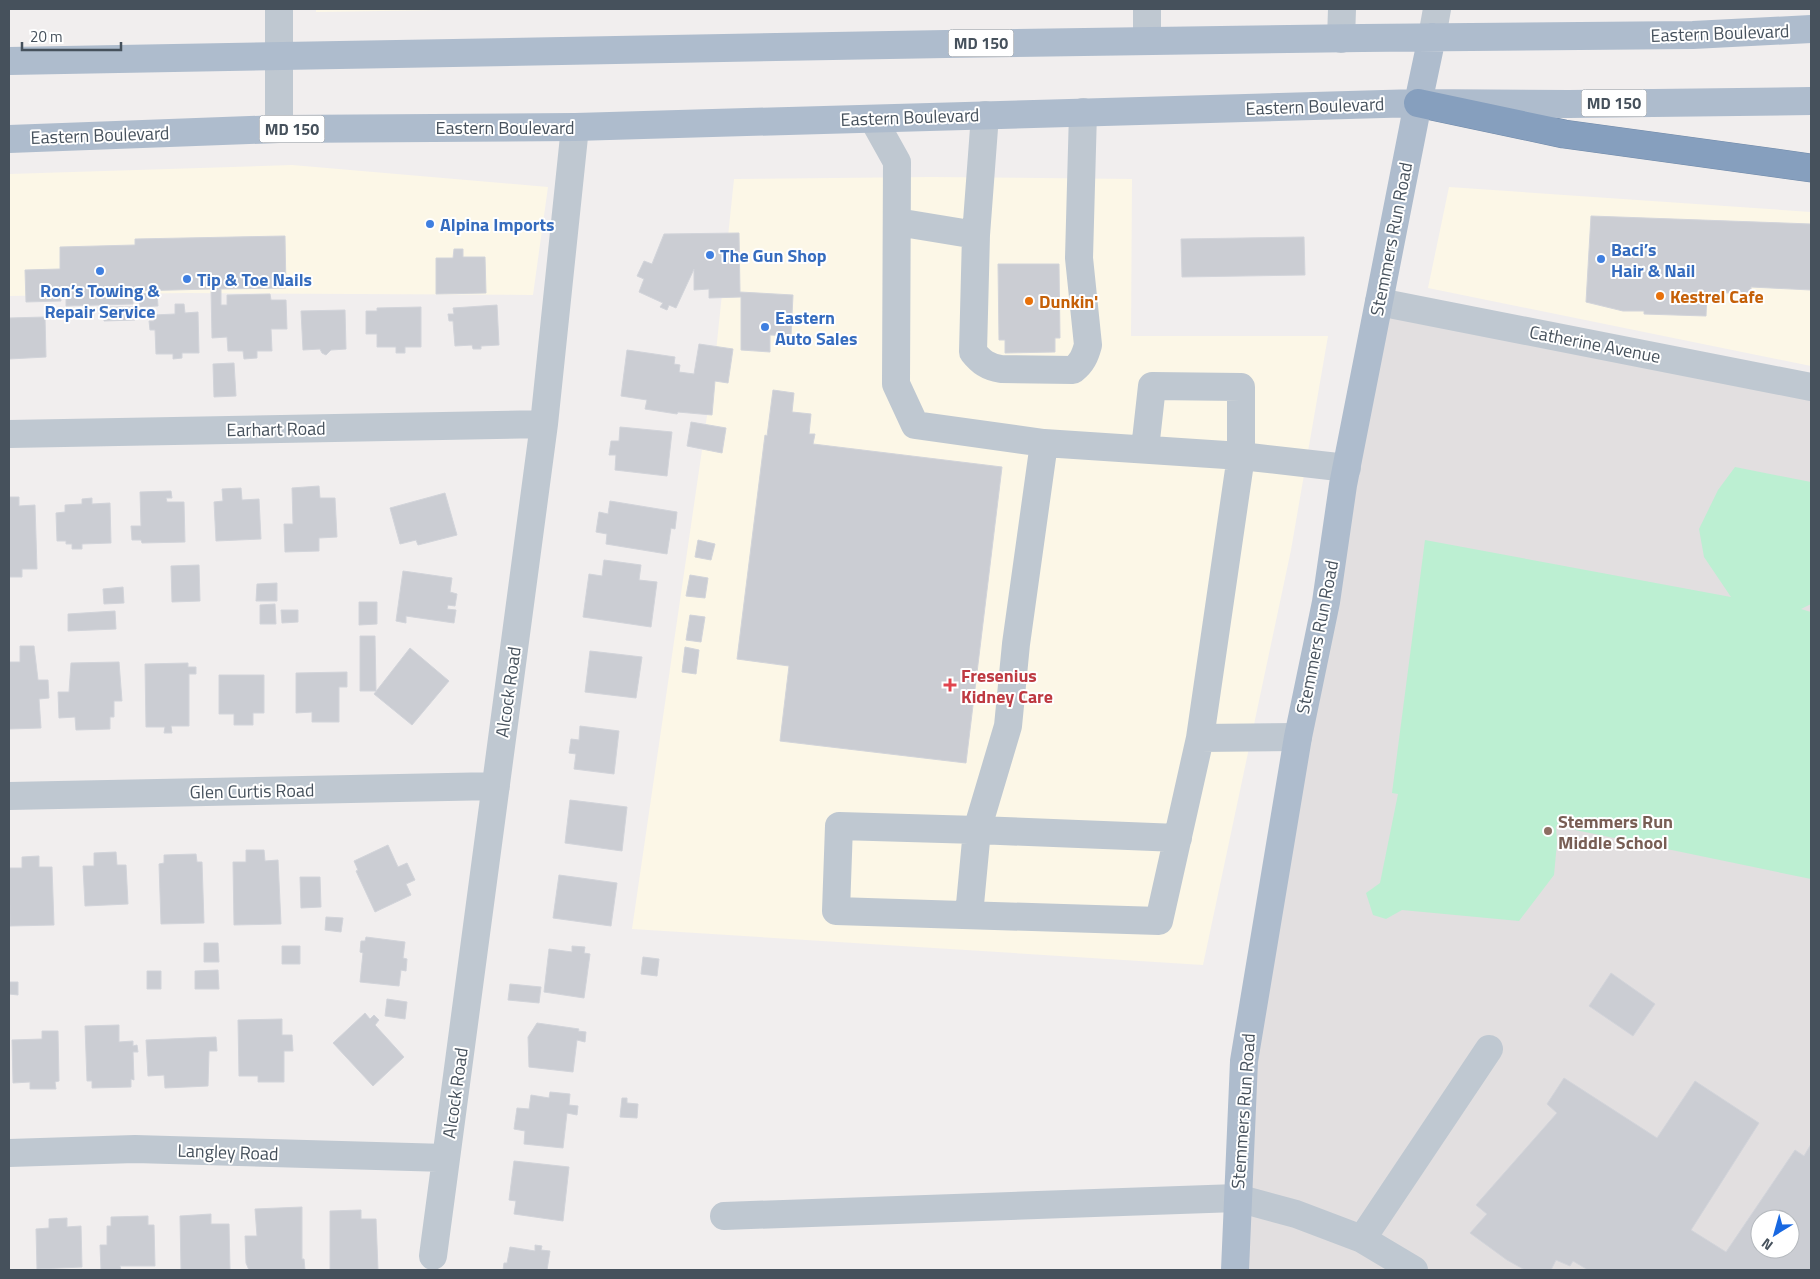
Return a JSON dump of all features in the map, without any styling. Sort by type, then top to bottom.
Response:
[{"type":"highway","points":[[1418,103],[1564,134],[1811,168]]},
{"type":"main road","name":"Eastern Boulevard","points":[[9,61],[1147,41],[1693,35],[1811,29]]},
{"type":"main road","name":"Stemmers Run Road","points":[[1235,1270],[1244,1061],[1298,737],[1326,602],[1347,468],[1432,37]]},
{"type":"main road","name":"Eastern Boulevard","points":[[9,139],[279,129],[575,127],[1418,103],[1569,104],[1811,101]]},
{"type":"street","points":[[279,9],[279,129]]},
{"type":"street","points":[[1147,9],[1147,41]]},
{"type":"street","points":[[1341,39],[1342,9]]},
{"type":"street","name":"Stemmers Run Road","points":[[1432,37],[1437,9]]},
{"type":"street","points":[[985,115],[976,235],[973,352],[979,360],[990,367],[1001,369],[1072,370],[1080,365],[1088,345],[1079,258],[1083,112]]},
{"type":"street","points":[[873,119],[897,162],[896,384],[915,425],[1044,443],[1241,456],[1347,468]]},
{"type":"street","name":"Alcock Road","points":[[433,1256],[544,424],[575,127]]},
{"type":"street","points":[[897,222],[976,235]]},
{"type":"street","name":"Catherine Avenue","points":[[1380,302],[1811,387]]},
{"type":"street","points":[[1145,449],[1152,386],[1241,387],[1241,456],[1200,738],[1178,838],[1159,920],[836,912],[839,826],[1178,838]]},
{"type":"street","name":"Earhart Road","points":[[9,434],[544,424]]},
{"type":"street","points":[[969,916],[977,830],[1008,726],[1016,644],[1044,443]]},
{"type":"street","points":[[1200,738],[1298,737]]},
{"type":"street","name":"Glen Curtis Road","points":[[9,796],[496,786]]},
{"type":"street","points":[[1362,1239],[1489,1049]]},
{"type":"street","name":"Langley Road","points":[[9,1153],[135,1149],[446,1158]]},
{"type":"street","points":[[724,1216],[1237,1198],[1296,1214],[1362,1239],[1414,1270]]},
{"type":"shaded area","points":[[316,9],[517,9],[316,12]]},
{"type":"shaded area","points":[[292,165],[548,187],[533,295],[185,293],[9,296],[9,174]]},
{"type":"shaded area","points":[[931,177],[1132,179],[1131,336],[1328,336],[1291,550],[1203,965],[632,929],[715,361],[734,179]]},
{"type":"shaded area","points":[[1449,187],[1811,212],[1811,366],[1428,288]]},
{"type":"shaded area","name":"Stemmers Run Middle School","points":[[1379,302],[1811,386],[1811,1270],[1239,1270],[1244,1061]]},
{"type":"green space","points":[[1735,467],[1811,482],[1811,604],[1801,609],[1811,612],[1811,879],[1556,826],[1557,843],[1554,875],[1519,921],[1402,910],[1386,919],[1373,915],[1366,893],[1380,883],[1398,794],[1392,793],[1425,540],[1731,597],[1704,557],[1699,529],[1718,490]]},
{"type":"building","points":[[1591,216],[1811,224],[1811,290],[1751,287],[1751,294],[1707,292],[1706,316],[1644,314],[1644,311],[1623,311],[1586,302]]},
{"type":"building","points":[[739,233],[740,292],[793,295],[791,336],[770,335],[770,352],[741,350],[741,297],[709,298],[709,289],[694,290],[694,269],[676,308],[669,305],[667,310],[660,307],[663,303],[639,292],[644,279],[637,276],[644,261],[652,264],[664,234]]},
{"type":"building","points":[[285,236],[286,288],[221,289],[221,305],[227,305],[227,295],[270,294],[271,300],[286,300],[287,329],[271,329],[272,351],[257,351],[257,358],[244,359],[243,351],[228,351],[227,337],[212,338],[211,289],[133,291],[133,304],[66,306],[66,292],[60,292],[61,301],[26,302],[25,270],[60,269],[60,247],[135,245],[135,239]]},
{"type":"building","points":[[1304,237],[1305,275],[1182,277],[1181,239]]},
{"type":"building","points":[[454,249],[463,249],[463,257],[485,257],[486,293],[436,294],[436,258],[453,258]]},
{"type":"building","name":"Dunkin'","points":[[998,264],[1059,264],[1060,338],[1055,338],[1055,352],[1005,353],[1005,340],[999,340]]},
{"type":"building","points":[[157,293],[158,306],[140,307],[139,294]]},
{"type":"building","points":[[175,304],[184,304],[185,313],[198,312],[199,353],[182,353],[182,358],[173,359],[173,354],[156,354],[155,330],[150,330],[149,321],[154,321],[154,315],[175,314]]},
{"type":"building","points":[[497,305],[499,345],[481,346],[481,349],[473,349],[472,345],[455,346],[453,321],[449,321],[448,314],[454,314],[453,308]]},
{"type":"building","points":[[104,307],[135,307],[135,320],[104,321]]},
{"type":"building","points":[[421,307],[421,347],[405,347],[405,353],[396,353],[396,347],[377,347],[377,334],[366,334],[366,311],[377,311],[377,308]]},
{"type":"building","points":[[345,310],[346,349],[331,350],[326,355],[320,349],[303,350],[301,311]]},
{"type":"building","points":[[45,317],[46,357],[9,359],[9,318]]},
{"type":"building","points":[[699,344],[733,349],[728,383],[715,381],[712,415],[678,412],[677,414],[645,409],[647,400],[621,396],[627,350],[675,357],[674,364],[680,365],[679,372],[694,374]]},
{"type":"building","points":[[234,363],[236,396],[214,397],[213,364]]},
{"type":"building","points":[[773,390],[794,393],[792,412],[811,414],[809,434],[815,434],[813,444],[1002,467],[966,763],[780,741],[789,666],[737,659],[765,435],[767,436]]},
{"type":"building","points":[[691,422],[726,428],[722,453],[687,446]]},
{"type":"building","points":[[620,427],[672,432],[667,476],[615,470],[616,455],[609,455],[611,441],[619,441]]},
{"type":"building","points":[[319,486],[320,498],[335,498],[337,537],[319,538],[319,551],[285,552],[284,524],[293,524],[292,488]]},
{"type":"building","points":[[241,488],[242,500],[259,499],[261,539],[216,541],[214,502],[223,501],[222,489]]},
{"type":"building","points":[[171,491],[172,498],[166,498],[167,502],[184,502],[185,542],[142,543],[141,540],[132,540],[131,526],[141,526],[140,492]]},
{"type":"building","points":[[445,493],[457,535],[418,545],[416,540],[400,544],[390,508]]},
{"type":"building","points":[[9,497],[19,497],[19,506],[35,505],[37,569],[22,569],[22,577],[9,577]]},
{"type":"building","points":[[92,498],[92,504],[110,503],[111,543],[82,544],[82,549],[72,549],[72,544],[66,544],[66,541],[57,541],[56,513],[65,512],[65,505],[82,504],[82,499]]},
{"type":"building","points":[[610,501],[677,512],[675,529],[671,528],[667,554],[606,544],[607,534],[596,532],[599,512],[608,514]]},
{"type":"building","points":[[698,540],[715,544],[711,560],[695,557]]},
{"type":"building","points":[[604,560],[641,565],[639,580],[657,582],[651,627],[583,617],[589,574],[602,576]]},
{"type":"building","points":[[199,565],[200,601],[172,602],[171,566]]},
{"type":"building","points":[[403,571],[452,578],[450,592],[457,594],[455,606],[448,605],[447,609],[456,610],[454,623],[406,616],[406,623],[396,621]]},
{"type":"building","points":[[690,575],[708,578],[705,598],[686,596]]},
{"type":"building","points":[[277,583],[277,601],[256,601],[257,584]]},
{"type":"building","points":[[123,587],[124,603],[104,604],[103,589]]},
{"type":"building","points":[[359,602],[377,602],[377,624],[359,625]]},
{"type":"building","points":[[275,604],[276,624],[260,624],[260,605]]},
{"type":"building","points":[[281,610],[298,610],[298,622],[282,623]]},
{"type":"building","points":[[115,611],[116,629],[68,631],[68,614]]},
{"type":"building","points":[[690,615],[705,617],[701,642],[686,640]]},
{"type":"building","points":[[360,636],[375,636],[376,691],[360,691]]},
{"type":"building","points":[[20,646],[34,646],[38,680],[48,680],[49,698],[39,699],[41,728],[9,729],[9,662],[20,662]]},
{"type":"building","points":[[685,647],[699,650],[696,674],[682,672]]},
{"type":"building","points":[[410,648],[449,681],[412,725],[374,694]]},
{"type":"building","points":[[590,651],[642,657],[636,698],[585,692]]},
{"type":"building","points":[[119,662],[122,701],[114,701],[114,717],[110,717],[110,729],[76,730],[75,717],[59,718],[58,692],[69,692],[71,663]]},
{"type":"building","points":[[188,663],[188,667],[196,667],[196,674],[189,674],[189,726],[171,726],[172,733],[164,733],[165,727],[146,727],[145,664]]},
{"type":"building","points":[[347,672],[347,687],[339,687],[339,722],[312,722],[312,712],[296,713],[296,673]]},
{"type":"building","points":[[219,675],[264,675],[264,713],[253,713],[253,725],[234,725],[234,714],[219,714]]},
{"type":"building","points":[[580,726],[619,731],[614,774],[574,769],[576,754],[569,753],[571,739],[579,740]]},
{"type":"building","points":[[570,800],[627,807],[622,851],[565,843]]},
{"type":"building","points":[[388,845],[398,867],[407,863],[415,880],[406,884],[411,895],[375,912],[356,871],[358,870],[354,861]]},
{"type":"building","points":[[246,850],[264,850],[265,861],[278,860],[281,924],[234,925],[233,862],[246,862]]},
{"type":"building","points":[[116,852],[117,865],[126,865],[128,904],[85,906],[83,866],[94,866],[94,853]]},
{"type":"building","points":[[196,854],[197,862],[202,862],[204,923],[161,924],[159,864],[164,863],[164,855]]},
{"type":"building","points":[[39,856],[39,867],[52,867],[54,925],[10,926],[9,868],[22,868],[22,857]]},
{"type":"building","points":[[559,875],[617,883],[611,926],[553,918]]},
{"type":"building","points":[[300,877],[320,877],[321,907],[301,908]]},
{"type":"building","points":[[326,917],[343,918],[341,932],[325,930]]},
{"type":"building","points":[[366,937],[405,942],[403,958],[407,959],[406,971],[401,970],[399,986],[360,982],[363,953],[360,952],[361,941],[365,941]]},
{"type":"building","points":[[204,943],[218,943],[219,962],[204,962]]},
{"type":"building","points":[[282,946],[300,946],[300,964],[282,964]]},
{"type":"building","points":[[572,946],[585,947],[584,953],[590,954],[584,998],[544,992],[549,949],[572,952]]},
{"type":"building","points":[[643,957],[659,959],[657,976],[641,974]]},
{"type":"building","points":[[218,970],[219,989],[195,989],[195,971]]},
{"type":"building","points":[[147,971],[161,971],[161,989],[147,989]]},
{"type":"building","points":[[1611,973],[1655,1004],[1633,1036],[1589,1006]]},
{"type":"building","points":[[9,982],[18,982],[18,995],[9,994]]},
{"type":"building","points":[[510,984],[541,987],[539,1003],[508,1000]]},
{"type":"building","points":[[387,999],[407,1002],[405,1019],[385,1016]]},
{"type":"building","points":[[365,1013],[370,1019],[374,1015],[379,1020],[375,1025],[404,1057],[373,1086],[333,1043]]},
{"type":"building","points":[[282,1019],[282,1035],[292,1035],[293,1051],[284,1051],[284,1082],[258,1082],[258,1076],[239,1076],[238,1020]]},
{"type":"building","points":[[537,1023],[579,1029],[578,1031],[586,1032],[585,1042],[577,1040],[573,1072],[529,1067],[528,1037]]},
{"type":"building","points":[[119,1025],[119,1042],[133,1041],[133,1046],[137,1045],[138,1052],[133,1052],[134,1080],[131,1079],[131,1087],[92,1088],[92,1081],[87,1081],[85,1026]]},
{"type":"building","points":[[42,1031],[58,1031],[59,1081],[55,1082],[56,1089],[30,1089],[30,1082],[13,1083],[12,1040],[42,1039]]},
{"type":"building","points":[[216,1037],[217,1051],[209,1051],[208,1086],[165,1088],[164,1075],[148,1076],[146,1040]]},
{"type":"building","points":[[1564,1078],[1657,1138],[1695,1081],[1759,1123],[1691,1230],[1726,1252],[1750,1217],[1750,1259],[1800,1259],[1800,1209],[1755,1209],[1795,1150],[1804,1156],[1811,1144],[1811,1270],[1588,1270],[1573,1261],[1570,1266],[1556,1260],[1551,1270],[1525,1270],[1507,1260],[1470,1233],[1487,1214],[1476,1205],[1557,1113],[1547,1104]]},
{"type":"building","points":[[550,1092],[570,1094],[569,1105],[578,1106],[577,1115],[567,1113],[563,1148],[524,1144],[525,1131],[514,1129],[517,1108],[529,1109],[531,1095],[549,1098]]},
{"type":"building","points":[[622,1098],[627,1098],[627,1103],[638,1104],[637,1118],[620,1117]]},
{"type":"building","points":[[514,1161],[569,1167],[563,1221],[514,1214],[516,1201],[509,1200]]},
{"type":"building","points":[[302,1207],[302,1259],[304,1259],[305,1270],[249,1270],[246,1263],[245,1236],[257,1236],[255,1209]]},
{"type":"building","points":[[361,1210],[361,1219],[376,1219],[378,1270],[330,1270],[330,1211]]},
{"type":"building","points":[[211,1214],[211,1224],[229,1224],[230,1270],[181,1270],[180,1216]]},
{"type":"building","points":[[148,1216],[148,1225],[154,1225],[155,1266],[120,1266],[121,1270],[101,1270],[100,1245],[107,1245],[107,1226],[111,1226],[111,1217]]},
{"type":"building","points":[[67,1218],[67,1227],[81,1226],[82,1267],[37,1269],[36,1229],[49,1228],[49,1219]]},
{"type":"building","points":[[535,1245],[542,1246],[541,1250],[550,1251],[547,1270],[503,1270],[504,1263],[507,1263],[510,1247],[535,1251]]},
{"type":"place","name":"Alpina Imports","points":[[430,224]]},
{"type":"place","name":"The Gun Shop","points":[[710,255]]},
{"type":"place","name":"Baci’s Hair & Nail","points":[[1601,259]]},
{"type":"place","name":"Ron’s Towing & Repair Service","points":[[100,271]]},
{"type":"place","name":"Tip & Toe Nails","points":[[187,279]]},
{"type":"place","name":"Kestrel Cafe","points":[[1660,296]]},
{"type":"place","name":"Dunkin'","points":[[1029,301]]},
{"type":"place","name":"Eastern Auto Sales","points":[[765,327]]},
{"type":"place","name":"Fresenius Kidney Care","points":[[950,685]]},
{"type":"place","name":"Stemmers Run Middle School","points":[[1548,831]]}]
